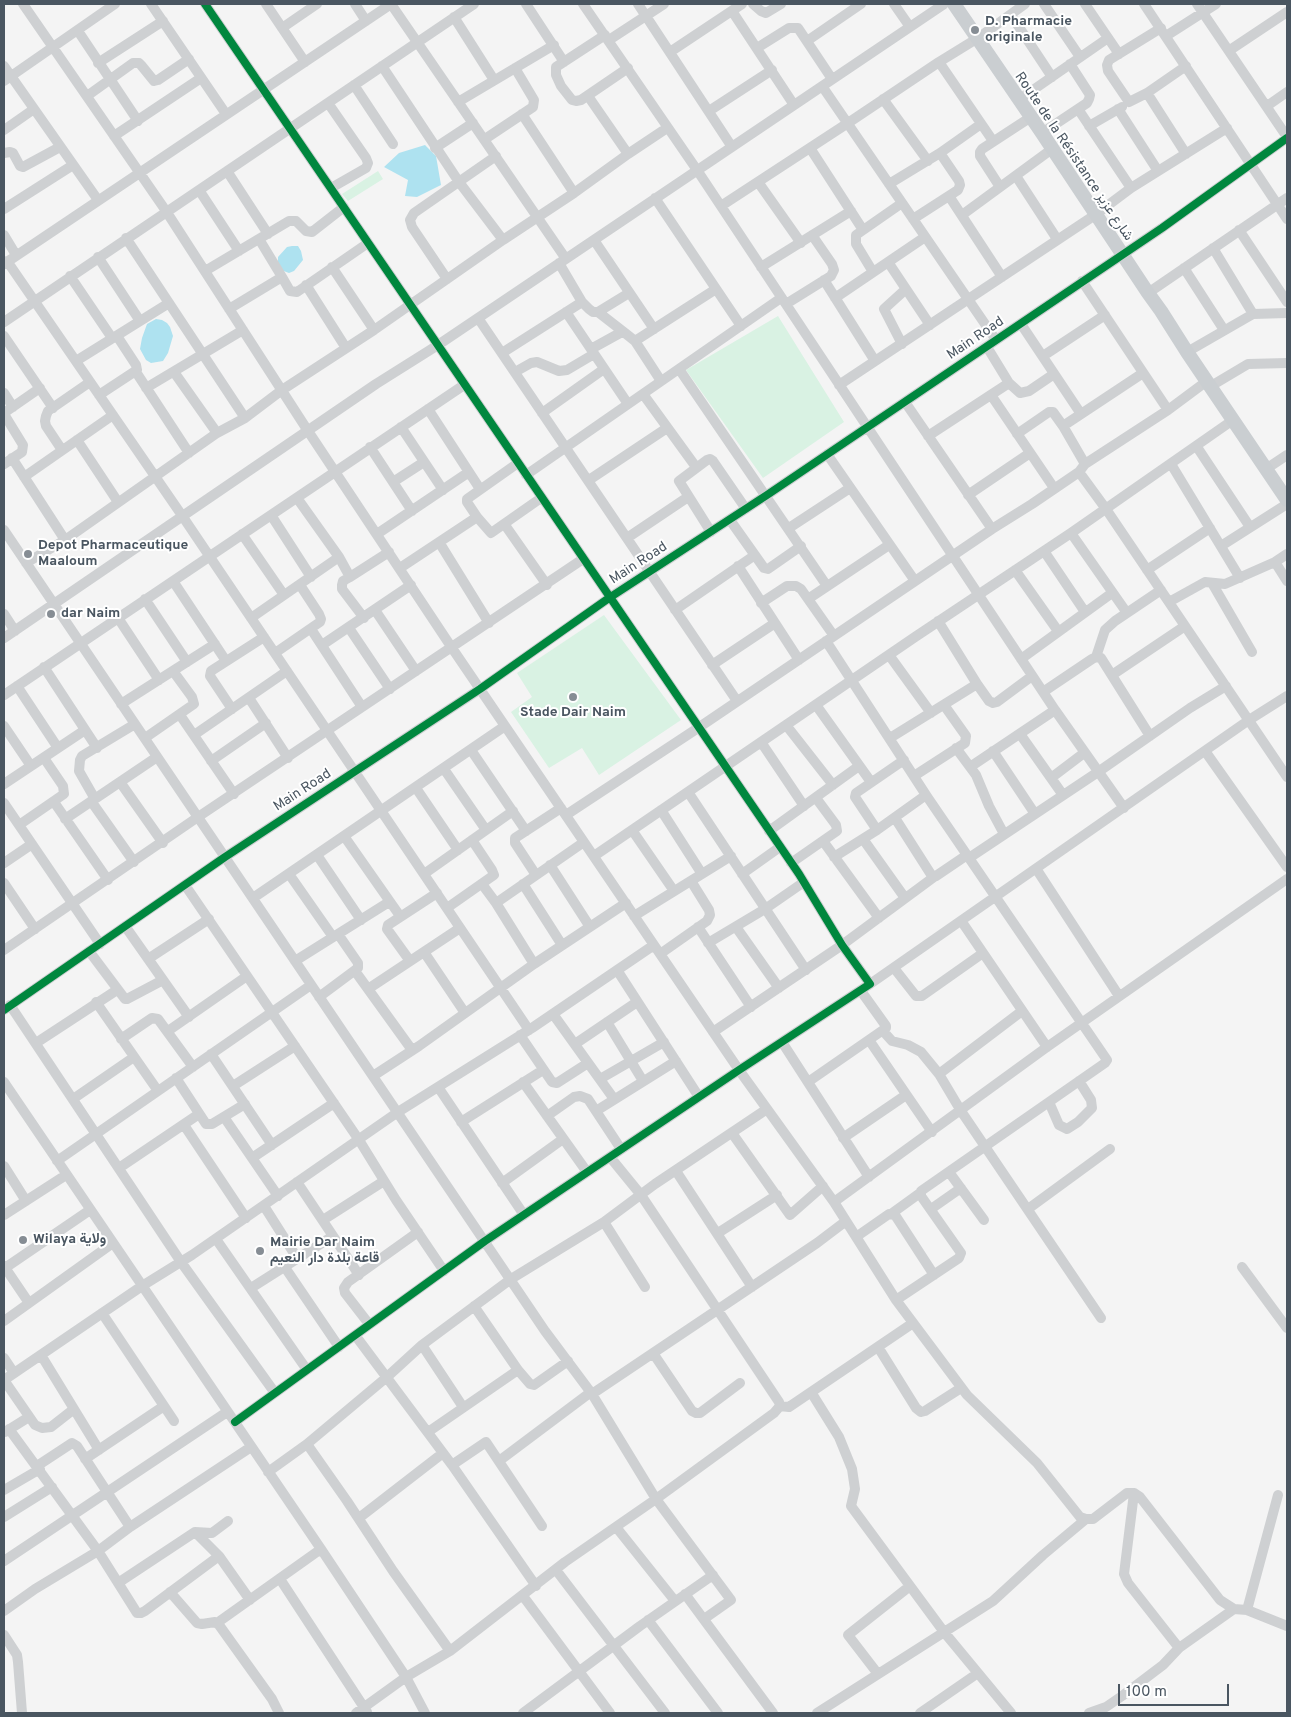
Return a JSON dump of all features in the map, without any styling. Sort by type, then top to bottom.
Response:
[{"type":"main road","name":"Route de la Résistance شارع عزيز","points":[[954,4],[1042,132],[1287,502]]},
{"type":"street","points":[[7,79],[115,4]]},
{"type":"street","points":[[151,4],[226,114]]},
{"type":"street","points":[[205,4],[804,882],[842,945],[870,984]]},
{"type":"street","points":[[266,4],[305,62]]},
{"type":"street","points":[[282,28],[317,4]]},
{"type":"street","points":[[355,4],[366,21]]},
{"type":"street","points":[[9,260],[391,4],[538,218],[563,261],[582,302],[588,309],[598,312],[635,341],[661,381]]},
{"type":"street","points":[[4,322],[474,4]]},
{"type":"street","points":[[526,4],[564,62]]},
{"type":"street","points":[[583,4],[762,267],[1032,676],[1124,808]]},
{"type":"street","points":[[638,4],[732,147]]},
{"type":"street","points":[[628,68],[588,96],[576,101],[572,100],[561,86],[555,71],[556,67],[564,62],[664,4]]},
{"type":"street","points":[[670,52],[742,4]]},
{"type":"street","points":[[753,4],[766,13],[781,4]]},
{"type":"street","points":[[807,41],[861,4]]},
{"type":"street","points":[[894,4],[910,27]]},
{"type":"street","points":[[4,638],[376,384],[438,346],[944,4]]},
{"type":"street","points":[[720,206],[978,38],[1025,4]]},
{"type":"street","points":[[1044,4],[1080,57]]},
{"type":"street","points":[[1085,4],[1119,54]]},
{"type":"street","points":[[1144,4],[1287,219]]},
{"type":"street","points":[[1129,102],[1108,71],[1107,65],[1109,60],[1164,32],[1200,8],[1216,4]]},
{"type":"street","points":[[27,5],[53,48],[166,211],[334,471],[452,648],[739,1070],[834,1202],[896,1300],[967,1395],[1037,1463],[1080,1517],[1086,1520]]},
{"type":"street","points":[[1200,8],[1230,50],[1287,138]]},
{"type":"street","points":[[732,11],[794,104]]},
{"type":"street","points":[[1230,50],[1287,12]]},
{"type":"street","points":[[1010,15],[1052,76]]},
{"type":"street","points":[[454,17],[494,80]]},
{"type":"street","points":[[98,63],[162,21]]},
{"type":"street","points":[[757,48],[789,28],[798,28],[832,79]]},
{"type":"street","points":[[78,31],[138,121]]},
{"type":"street","points":[[1020,100],[1108,38]]},
{"type":"street","points":[[458,102],[554,44]]},
{"type":"street","points":[[87,96],[133,63],[139,63],[154,81],[189,59]]},
{"type":"street","points":[[939,62],[993,142]]},
{"type":"street","points":[[1042,132],[1086,103],[1090,94],[1070,64]]},
{"type":"street","points":[[4,66],[7,79],[34,109],[98,200]]},
{"type":"street","points":[[382,66],[435,148],[503,240]]},
{"type":"street","points":[[1089,126],[1147,93],[1186,66]]},
{"type":"street","points":[[485,139],[533,107],[534,100],[515,68]]},
{"type":"street","points":[[709,111],[772,70]]},
{"type":"street","points":[[114,136],[201,78]]},
{"type":"street","points":[[354,85],[393,144]]},
{"type":"street","points":[[822,86],[996,340]]},
{"type":"street","points":[[1267,106],[1287,92]]},
{"type":"street","points":[[1147,93],[1186,154]]},
{"type":"street","points":[[588,96],[628,154]]},
{"type":"street","points":[[883,99],[928,161]]},
{"type":"street","points":[[328,103],[368,163],[366,168],[331,188]]},
{"type":"street","points":[[4,130],[34,109]]},
{"type":"street","points":[[1078,109],[1131,188]]},
{"type":"street","points":[[1118,109],[1158,171]]},
{"type":"street","points":[[522,114],[574,193]]},
{"type":"street","points":[[1000,187],[980,156],[982,149],[1031,117]]},
{"type":"street","points":[[435,148],[473,123]]},
{"type":"street","points":[[889,184],[928,161],[981,124]]},
{"type":"street","points":[[26,563],[65,540],[217,433],[245,418],[282,390],[374,330],[667,128]]},
{"type":"street","points":[[839,385],[1002,277],[1131,188],[1227,128]]},
{"type":"street","name":"Main Road","points":[[7,1008],[225,857],[355,772],[609,598],[730,520],[1021,324],[1162,228],[1287,138]]},
{"type":"street","points":[[4,153],[13,153],[20,166],[23,167],[60,147]]},
{"type":"street","points":[[810,148],[863,230]]},
{"type":"street","points":[[962,216],[1052,149]]},
{"type":"street","points":[[913,219],[958,190],[959,180],[940,153]]},
{"type":"street","points":[[447,279],[412,227],[410,220],[414,213],[496,156]]},
{"type":"street","points":[[4,195],[7,207],[73,165]]},
{"type":"street","points":[[227,171],[263,237],[282,277],[293,293],[368,243]]},
{"type":"street","points":[[1016,176],[1057,239]]},
{"type":"street","points":[[758,182],[801,242]]},
{"type":"street","points":[[198,190],[239,251]]},
{"type":"street","points":[[949,196],[1002,277]]},
{"type":"street","points":[[655,198],[741,326]]},
{"type":"street","points":[[1148,293],[1287,198]]},
{"type":"street","points":[[873,272],[856,244],[856,235],[902,202]]},
{"type":"street","points":[[205,271],[289,221],[296,221],[306,231],[312,232],[344,207]]},
{"type":"street","points":[[762,267],[851,211]]},
{"type":"street","points":[[1239,230],[1287,302]]},
{"type":"street","points":[[526,475],[741,326],[831,276],[834,270],[832,264],[812,235]]},
{"type":"street","points":[[4,236],[9,260],[34,300],[501,988],[543,1070],[552,1082],[557,1083],[588,1063]]},
{"type":"street","points":[[835,298],[925,237]]},
{"type":"street","points":[[126,238],[245,418]]},
{"type":"street","points":[[594,240],[654,329]]},
{"type":"street","points":[[1213,248],[1253,314]]},
{"type":"street","points":[[98,257],[140,321]]},
{"type":"street","points":[[888,262],[930,325]]},
{"type":"street","points":[[332,267],[374,330]]},
{"type":"street","points":[[1184,268],[1224,330]]},
{"type":"street","points":[[70,276],[136,365],[136,372],[189,453]]},
{"type":"street","points":[[229,309],[282,277]]},
{"type":"street","points":[[824,280],[875,361]]},
{"type":"street","points":[[1082,281],[1168,410]]},
{"type":"street","points":[[306,285],[346,348]]},
{"type":"street","points":[[635,341],[716,289]]},
{"type":"street","points":[[902,344],[884,309],[906,289]]},
{"type":"street","points":[[598,312],[629,293]]},
{"type":"street","points":[[502,353],[582,302]]},
{"type":"street","points":[[76,361],[169,303]]},
{"type":"street","points":[[566,312],[628,404]]},
{"type":"street","points":[[1187,352],[1253,314],[1287,313]]},
{"type":"street","points":[[1043,356],[1105,315]]},
{"type":"street","points":[[478,318],[737,701]]},
{"type":"street","points":[[1021,324],[1081,414]]},
{"type":"street","points":[[146,388],[243,330]]},
{"type":"street","points":[[515,372],[536,362],[559,371],[567,370],[620,333],[625,333]]},
{"type":"street","points":[[4,336],[54,408]]},
{"type":"street","points":[[987,347],[1009,383],[1016,390],[1023,393],[1054,374]]},
{"type":"street","points":[[536,875],[514,840],[526,831],[563,811],[698,728],[1209,384],[1248,364],[1287,363]]},
{"type":"street","points":[[542,413],[604,369]]},
{"type":"street","points":[[679,369],[767,495],[827,586]]},
{"type":"street","points":[[99,395],[136,372]]},
{"type":"street","points":[[174,372],[217,433]]},
{"type":"street","points":[[1063,426],[1143,373]]},
{"type":"street","points":[[62,450],[46,426],[45,421],[48,411],[90,382]]},
{"type":"street","points":[[928,436],[1009,383]]},
{"type":"street","points":[[4,695],[464,385]]},
{"type":"street","points":[[40,388],[4,414],[23,446],[22,452],[8,461],[24,477],[65,540]]},
{"type":"street","points":[[4,393],[13,407]]},
{"type":"street","points":[[643,394],[696,467]]},
{"type":"street","points":[[991,395],[1054,488]]},
{"type":"street","points":[[905,402],[992,529]]},
{"type":"street","points":[[428,409],[480,489]]},
{"type":"street","points":[[1017,434],[1049,412],[1056,415],[1082,468],[1106,509],[1287,777]]},
{"type":"street","points":[[24,477],[113,415]]},
{"type":"street","points":[[594,856],[938,621],[1071,533],[1234,420]]},
{"type":"street","points":[[401,427],[443,490]]},
{"type":"street","points":[[589,480],[667,428]]},
{"type":"street","points":[[77,440],[118,502]]},
{"type":"street","points":[[1197,446],[1250,527]]},
{"type":"street","points":[[370,447],[412,511]]},
{"type":"street","points":[[968,495],[1030,453]]},
{"type":"street","points":[[827,454],[914,582]]},
{"type":"street","points":[[1266,469],[1287,455]]},
{"type":"street","points":[[711,532],[679,481],[706,460],[710,459],[713,461],[746,509]]},
{"type":"street","points":[[393,482],[424,462]]},
{"type":"street","points":[[518,463],[469,497],[467,502],[490,533],[493,533],[541,498]]},
{"type":"street","points":[[1170,464],[1240,578]]},
{"type":"street","points":[[376,534],[469,472]]},
{"type":"street","points":[[789,528],[850,488]]},
{"type":"street","points":[[627,538],[688,497]]},
{"type":"street","points":[[297,498],[339,557],[350,577]]},
{"type":"street","points":[[1221,546],[1287,502]]},
{"type":"street","points":[[271,515],[312,577]]},
{"type":"street","points":[[400,568],[478,517]]},
{"type":"street","points":[[730,520],[764,568],[768,568],[801,546]]},
{"type":"street","points":[[505,524],[547,585]]},
{"type":"street","points":[[1147,570],[1210,528]]},
{"type":"street","points":[[4,530],[545,1331],[592,1393],[656,1499],[731,1600],[704,1619]]},
{"type":"street","points":[[1071,533],[1127,613]]},
{"type":"street","points":[[242,534],[284,595]]},
{"type":"street","points":[[439,542],[489,623]]},
{"type":"street","points":[[808,599],[889,545]]},
{"type":"street","points":[[1044,551],[1085,612]]},
{"type":"street","points":[[364,618],[342,589],[343,582],[389,552]]},
{"type":"street","points":[[1169,602],[1201,584],[1208,582],[1225,584],[1275,562],[1287,554]]},
{"type":"street","points":[[675,610],[755,555]]},
{"type":"street","points":[[251,618],[339,557]]},
{"type":"street","points":[[4,950],[198,817],[328,732],[583,559]]},
{"type":"street","points":[[1275,562],[1287,581]]},
{"type":"street","points":[[738,566],[798,660]]},
{"type":"street","points":[[1015,570],[1058,631]]},
{"type":"street","points":[[173,581],[226,661]]},
{"type":"street","points":[[1212,583],[1252,652]]},
{"type":"street","points":[[275,653],[319,624],[321,619],[300,585]]},
{"type":"street","points":[[322,645],[411,585]]},
{"type":"street","points":[[761,603],[791,585],[801,589],[852,680],[926,795],[997,896],[1107,1060],[1106,1063],[948,1172],[892,1214],[889,1214],[856,1236]]},
{"type":"street","points":[[1043,692],[1096,656],[1105,630],[1161,590]]},
{"type":"street","points":[[1021,659],[1112,593]]},
{"type":"street","points":[[145,600],[187,662]]},
{"type":"street","points":[[375,610],[416,672]]},
{"type":"street","points":[[4,614],[15,631]]},
{"type":"street","points":[[118,618],[159,680]]},
{"type":"street","points":[[938,621],[989,701],[997,702],[1032,676]]},
{"type":"street","points":[[712,664],[775,623]]},
{"type":"street","points":[[1112,676],[1185,626]]},
{"type":"street","points":[[349,628],[390,689]]},
{"type":"street","points":[[311,629],[362,708]]},
{"type":"street","points":[[232,709],[210,676],[211,671],[264,637]]},
{"type":"street","points":[[121,704],[215,644]]},
{"type":"street","points":[[889,655],[931,713]]},
{"type":"street","points":[[1096,656],[1101,658],[1150,736]]},
{"type":"street","points":[[44,668],[97,748]]},
{"type":"street","points":[[145,738],[194,704],[194,701],[173,671]]},
{"type":"street","points":[[194,735],[287,671]]},
{"type":"street","points":[[890,738],[977,684]]},
{"type":"street","points":[[17,686],[58,748]]},
{"type":"street","points":[[713,1032],[842,945],[934,877],[1035,814],[1226,686]]},
{"type":"street","points":[[249,698],[288,758]]},
{"type":"street","points":[[235,1422],[485,1241],[739,1070],[861,992],[1249,720],[1286,699]]},
{"type":"street","points":[[816,705],[871,782]]},
{"type":"street","points":[[914,776],[965,743],[966,736],[944,705]]},
{"type":"street","points":[[970,766],[1055,710]]},
{"type":"street","points":[[180,715],[234,794]]},
{"type":"street","points":[[211,761],[266,723]]},
{"type":"street","points":[[134,862],[93,800],[79,771],[79,765],[82,756],[135,724]]},
{"type":"street","points":[[786,725],[833,785]]},
{"type":"street","points":[[4,726],[31,766]]},
{"type":"street","points":[[253,898],[505,726]]},
{"type":"street","points":[[4,784],[85,730]]},
{"type":"street","points":[[1020,734],[1063,795]]},
{"type":"street","points":[[761,742],[804,806]]},
{"type":"street","points":[[956,748],[976,775],[989,806],[1004,834]]},
{"type":"street","points":[[471,750],[526,831]]},
{"type":"street","points":[[993,751],[1035,814]]},
{"type":"street","points":[[1206,751],[1287,867]]},
{"type":"street","points":[[1051,778],[1084,753]]},
{"type":"street","points":[[66,818],[157,757]]},
{"type":"street","points":[[19,826],[64,794],[64,789],[44,758]]},
{"type":"street","points":[[877,830],[855,797],[859,790],[904,760]]},
{"type":"street","points":[[769,831],[860,766]]},
{"type":"street","points":[[444,769],[486,830]]},
{"type":"street","points":[[120,782],[162,842]]},
{"type":"street","points":[[416,788],[458,850]]},
{"type":"street","points":[[688,792],[806,970]]},
{"type":"street","points":[[834,857],[895,818],[926,795]]},
{"type":"street","points":[[791,863],[836,831],[837,828],[816,798]]},
{"type":"street","points":[[54,802],[108,880]]},
{"type":"street","points":[[5,808],[32,844],[100,944]]},
{"type":"street","points":[[661,810],[702,874]]},
{"type":"street","points":[[424,874],[513,811]]},
{"type":"street","points":[[895,818],[930,875],[934,877]]},
{"type":"street","points":[[632,830],[674,891]]},
{"type":"street","points":[[344,836],[400,916]]},
{"type":"street","points":[[863,839],[905,898]]},
{"type":"street","points":[[447,908],[494,875],[472,840]]},
{"type":"street","points":[[823,841],[879,918]]},
{"type":"street","points":[[496,903],[584,842]]},
{"type":"street","points":[[4,863],[32,844]]},
{"type":"street","points":[[742,874],[780,847]]},
{"type":"street","points":[[318,854],[361,920]]},
{"type":"street","points":[[634,916],[731,856]]},
{"type":"street","points":[[550,866],[590,927]]},
{"type":"street","points":[[1036,870],[1120,996]]},
{"type":"street","points":[[289,874],[358,963],[358,968],[355,971],[319,997]]},
{"type":"street","points":[[834,1202],[1082,1022],[1287,880]]},
{"type":"street","points":[[74,1409],[51,1427],[42,1428],[35,1425],[4,1380],[264,1206],[398,1112],[525,1033],[617,970],[657,950],[707,921],[710,916],[709,910],[691,881]]},
{"type":"street","points":[[4,882],[35,929]]},
{"type":"street","points":[[708,943],[765,909],[804,882]]},
{"type":"street","points":[[185,884],[359,1140],[444,1271]]},
{"type":"street","points":[[482,884],[534,964]]},
{"type":"street","points":[[523,884],[562,945]]},
{"type":"street","points":[[410,961],[386,929],[400,916],[437,893]]},
{"type":"street","points":[[295,961],[389,902]]},
{"type":"street","points":[[373,1076],[465,1014],[534,964],[626,903]]},
{"type":"street","points":[[148,959],[209,919]]},
{"type":"street","points":[[962,922],[1047,1047]]},
{"type":"street","points":[[125,926],[189,1017]]},
{"type":"street","points":[[698,927],[751,1006]]},
{"type":"street","points":[[736,927],[779,988]]},
{"type":"street","points":[[368,989],[460,928]]},
{"type":"street","points":[[89,951],[122,997],[127,999],[163,980]]},
{"type":"street","points":[[424,952],[465,1014]]},
{"type":"street","points":[[894,968],[916,996],[922,996],[983,954]]},
{"type":"street","points":[[617,970],[699,1097]]},
{"type":"street","points":[[355,971],[412,1050]]},
{"type":"street","points":[[168,1031],[248,976]]},
{"type":"street","points":[[57,1161],[311,985]]},
{"type":"street","points":[[36,1043],[117,990]]},
{"type":"street","points":[[808,1082],[883,1031],[886,1026],[861,992]]},
{"type":"street","points":[[96,1002],[158,1091]]},
{"type":"street","points":[[575,1044],[638,1002]]},
{"type":"street","points":[[7,1008],[36,1043],[181,1262],[275,1393]]},
{"type":"street","points":[[939,1074],[1022,1011]]},
{"type":"street","points":[[553,1014],[614,1099]]},
{"type":"street","points":[[122,1039],[152,1018],[158,1019],[192,1067]]},
{"type":"street","points":[[607,1022],[643,1082]]},
{"type":"street","points":[[883,1031],[892,1041],[908,1045],[921,1052],[939,1074],[961,1111],[1101,1318]]},
{"type":"street","points":[[869,1040],[932,1132]]},
{"type":"street","points":[[600,1079],[664,1042]]},
{"type":"street","points":[[782,1042],[869,1177]]},
{"type":"street","points":[[233,1086],[295,1046]]},
{"type":"street","points":[[211,1054],[272,1144]]},
{"type":"street","points":[[73,1099],[134,1057]]},
{"type":"street","points":[[596,1111],[676,1061]]},
{"type":"street","points":[[461,1122],[543,1070]]},
{"type":"street","points":[[176,1078],[206,1124],[210,1125],[244,1104]]},
{"type":"street","points":[[1049,1102],[1059,1125],[1067,1129],[1078,1122],[1092,1108],[1091,1100],[1079,1081]]},
{"type":"street","points":[[4,1082],[321,1549],[406,1677],[425,1713]]},
{"type":"street","points":[[523,1082],[587,1172]]},
{"type":"street","points":[[438,1087],[524,1215]]},
{"type":"street","points":[[843,1138],[906,1095]]},
{"type":"street","points":[[547,1116],[574,1097],[580,1096],[588,1099],[621,1149]]},
{"type":"street","points":[[252,1158],[334,1103]]},
{"type":"street","points":[[268,1472],[307,1444],[422,1345],[510,1279],[604,1222],[655,1184],[768,1109]]},
{"type":"street","points":[[119,1168],[199,1114]]},
{"type":"street","points":[[224,1117],[278,1196]]},
{"type":"street","points":[[184,1125],[246,1218]]},
{"type":"street","points":[[732,1133],[790,1214],[823,1186]]},
{"type":"street","points":[[502,1183],[564,1139]]},
{"type":"street","points":[[1028,1209],[1110,1150]]},
{"type":"street","points":[[610,1157],[641,1195],[780,1406]]},
{"type":"street","points":[[4,1166],[26,1200]]},
{"type":"street","points":[[676,1171],[752,1287]]},
{"type":"street","points":[[948,1172],[984,1220]]},
{"type":"street","points":[[4,1215],[66,1175]]},
{"type":"street","points":[[322,1220],[384,1181]]},
{"type":"street","points":[[297,1182],[359,1274]]},
{"type":"street","points":[[930,1209],[960,1188]]},
{"type":"street","points":[[896,1300],[959,1258],[961,1253],[920,1193]]},
{"type":"street","points":[[718,1233],[777,1195]]},
{"type":"street","points":[[264,1206],[298,1258]]},
{"type":"street","points":[[29,1303],[4,1267],[90,1210]]},
{"type":"street","points":[[892,1214],[934,1275]]},
{"type":"street","points":[[499,1461],[592,1393],[717,1311],[846,1221]]},
{"type":"street","points":[[604,1222],[645,1287]]},
{"type":"street","points":[[369,1324],[345,1293],[344,1288],[348,1282],[418,1232]]},
{"type":"street","points":[[251,1288],[333,1236]]},
{"type":"street","points":[[216,1238],[307,1370]]},
{"type":"street","points":[[4,1320],[113,1243]]},
{"type":"street","points":[[284,1266],[339,1347]]},
{"type":"street","points":[[1242,1267],[1287,1328]]},
{"type":"street","points":[[474,1306],[527,1382],[534,1385],[568,1361]]},
{"type":"street","points":[[102,1313],[174,1421]]},
{"type":"street","points":[[780,1406],[789,1407],[913,1323]]},
{"type":"street","points":[[355,1335],[452,1464],[536,1586]]},
{"type":"street","points":[[422,1345],[463,1407]]},
{"type":"street","points":[[878,1347],[920,1412],[926,1411],[961,1388]]},
{"type":"street","points":[[653,1353],[692,1411],[696,1413],[700,1413],[740,1383]]},
{"type":"street","points":[[41,1355],[99,1450]]},
{"type":"street","points":[[4,1358],[14,1373]]},
{"type":"street","points":[[428,1432],[518,1370]]},
{"type":"street","points":[[811,1392],[839,1437],[852,1469],[855,1489],[851,1506],[944,1632],[1011,1713]]},
{"type":"street","points":[[85,1459],[164,1406]]},
{"type":"street","points":[[280,1579],[363,1711],[406,1677],[450,1652],[556,1570],[774,1413],[780,1406]]},
{"type":"street","points":[[5,1557],[227,1412]]},
{"type":"street","points":[[29,1417],[7,1430],[38,1467],[98,1551],[136,1613],[145,1611],[219,1556]]},
{"type":"street","points":[[452,1464],[486,1442],[542,1526]]},
{"type":"street","points":[[4,1490],[72,1443],[77,1446],[130,1527]]},
{"type":"street","points":[[307,1444],[450,1652]]},
{"type":"street","points":[[4,1611],[98,1551],[130,1527],[252,1447]]},
{"type":"street","points":[[359,1518],[443,1453]]},
{"type":"street","points":[[4,1517],[52,1487]]},
{"type":"street","points":[[817,1713],[992,1601],[1043,1555],[1086,1520],[1093,1519],[1127,1493],[1134,1493],[1140,1497],[1220,1600],[1234,1609],[1247,1610],[1287,1626]]},
{"type":"street","points":[[1134,1493],[1124,1574],[1128,1583],[1179,1648]]},
{"type":"street","points":[[1247,1610],[1278,1495]]},
{"type":"street","points":[[118,1583],[195,1532],[212,1533],[228,1521]]},
{"type":"street","points":[[616,1527],[675,1601]]},
{"type":"street","points":[[195,1532],[219,1556],[250,1600]]},
{"type":"street","points":[[170,1592],[197,1623],[217,1623],[321,1549]]},
{"type":"street","points":[[556,1570],[665,1713]]},
{"type":"street","points":[[522,1713],[648,1620],[713,1575]]},
{"type":"street","points":[[878,1674],[848,1635],[910,1586]]},
{"type":"street","points":[[685,1594],[773,1713]]},
{"type":"street","points":[[523,1596],[580,1670],[610,1713]]},
{"type":"street","points":[[1089,1713],[1106,1708],[1163,1665],[1179,1648],[1234,1609]]},
{"type":"street","points":[[648,1620],[718,1713]]},
{"type":"street","points":[[217,1623],[279,1713]]},
{"type":"street","points":[[4,1635],[18,1662],[22,1713]]},
{"type":"street","points":[[920,1713],[978,1673]]},
{"type":"green space","points":[[378,171],[383,179],[348,201],[342,194]]},
{"type":"green space","points":[[778,316],[844,422],[763,478],[686,370]]},
{"type":"green space","points":[[604,615],[681,720],[599,775],[582,748],[549,768],[511,712],[532,697],[517,673]]},
{"type":"water","points":[[425,145],[436,156],[441,185],[417,197],[405,196],[408,180],[384,167],[399,153]]},
{"type":"water","points":[[298,246],[303,260],[294,271],[289,273],[281,270],[278,265],[278,257],[287,247]]},
{"type":"water","points":[[156,319],[167,323],[173,336],[168,353],[163,361],[151,363],[146,360],[140,349],[147,324]]},
{"type":"cycle path","points":[[205,4],[799,874],[842,945],[870,984],[485,1241],[235,1422]]},
{"type":"cycle path","points":[[4,1010],[225,857],[480,689],[609,598],[767,495],[1162,228],[1287,138]]},
{"type":"place","name":"D. Pharmacie originale","points":[[975,30]]},
{"type":"place","name":"Depot Pharmaceutique Maaloum","points":[[28,554]]},
{"type":"place","name":"dar Naim","points":[[51,614]]},
{"type":"place","name":"Stade Dair Naim","points":[[573,697]]},
{"type":"place","name":"Wilaya ولاية","points":[[23,1240]]},
{"type":"place","name":"Mairie Dar Naim قاعة بلدة دار النعيم","points":[[260,1251]]}]
